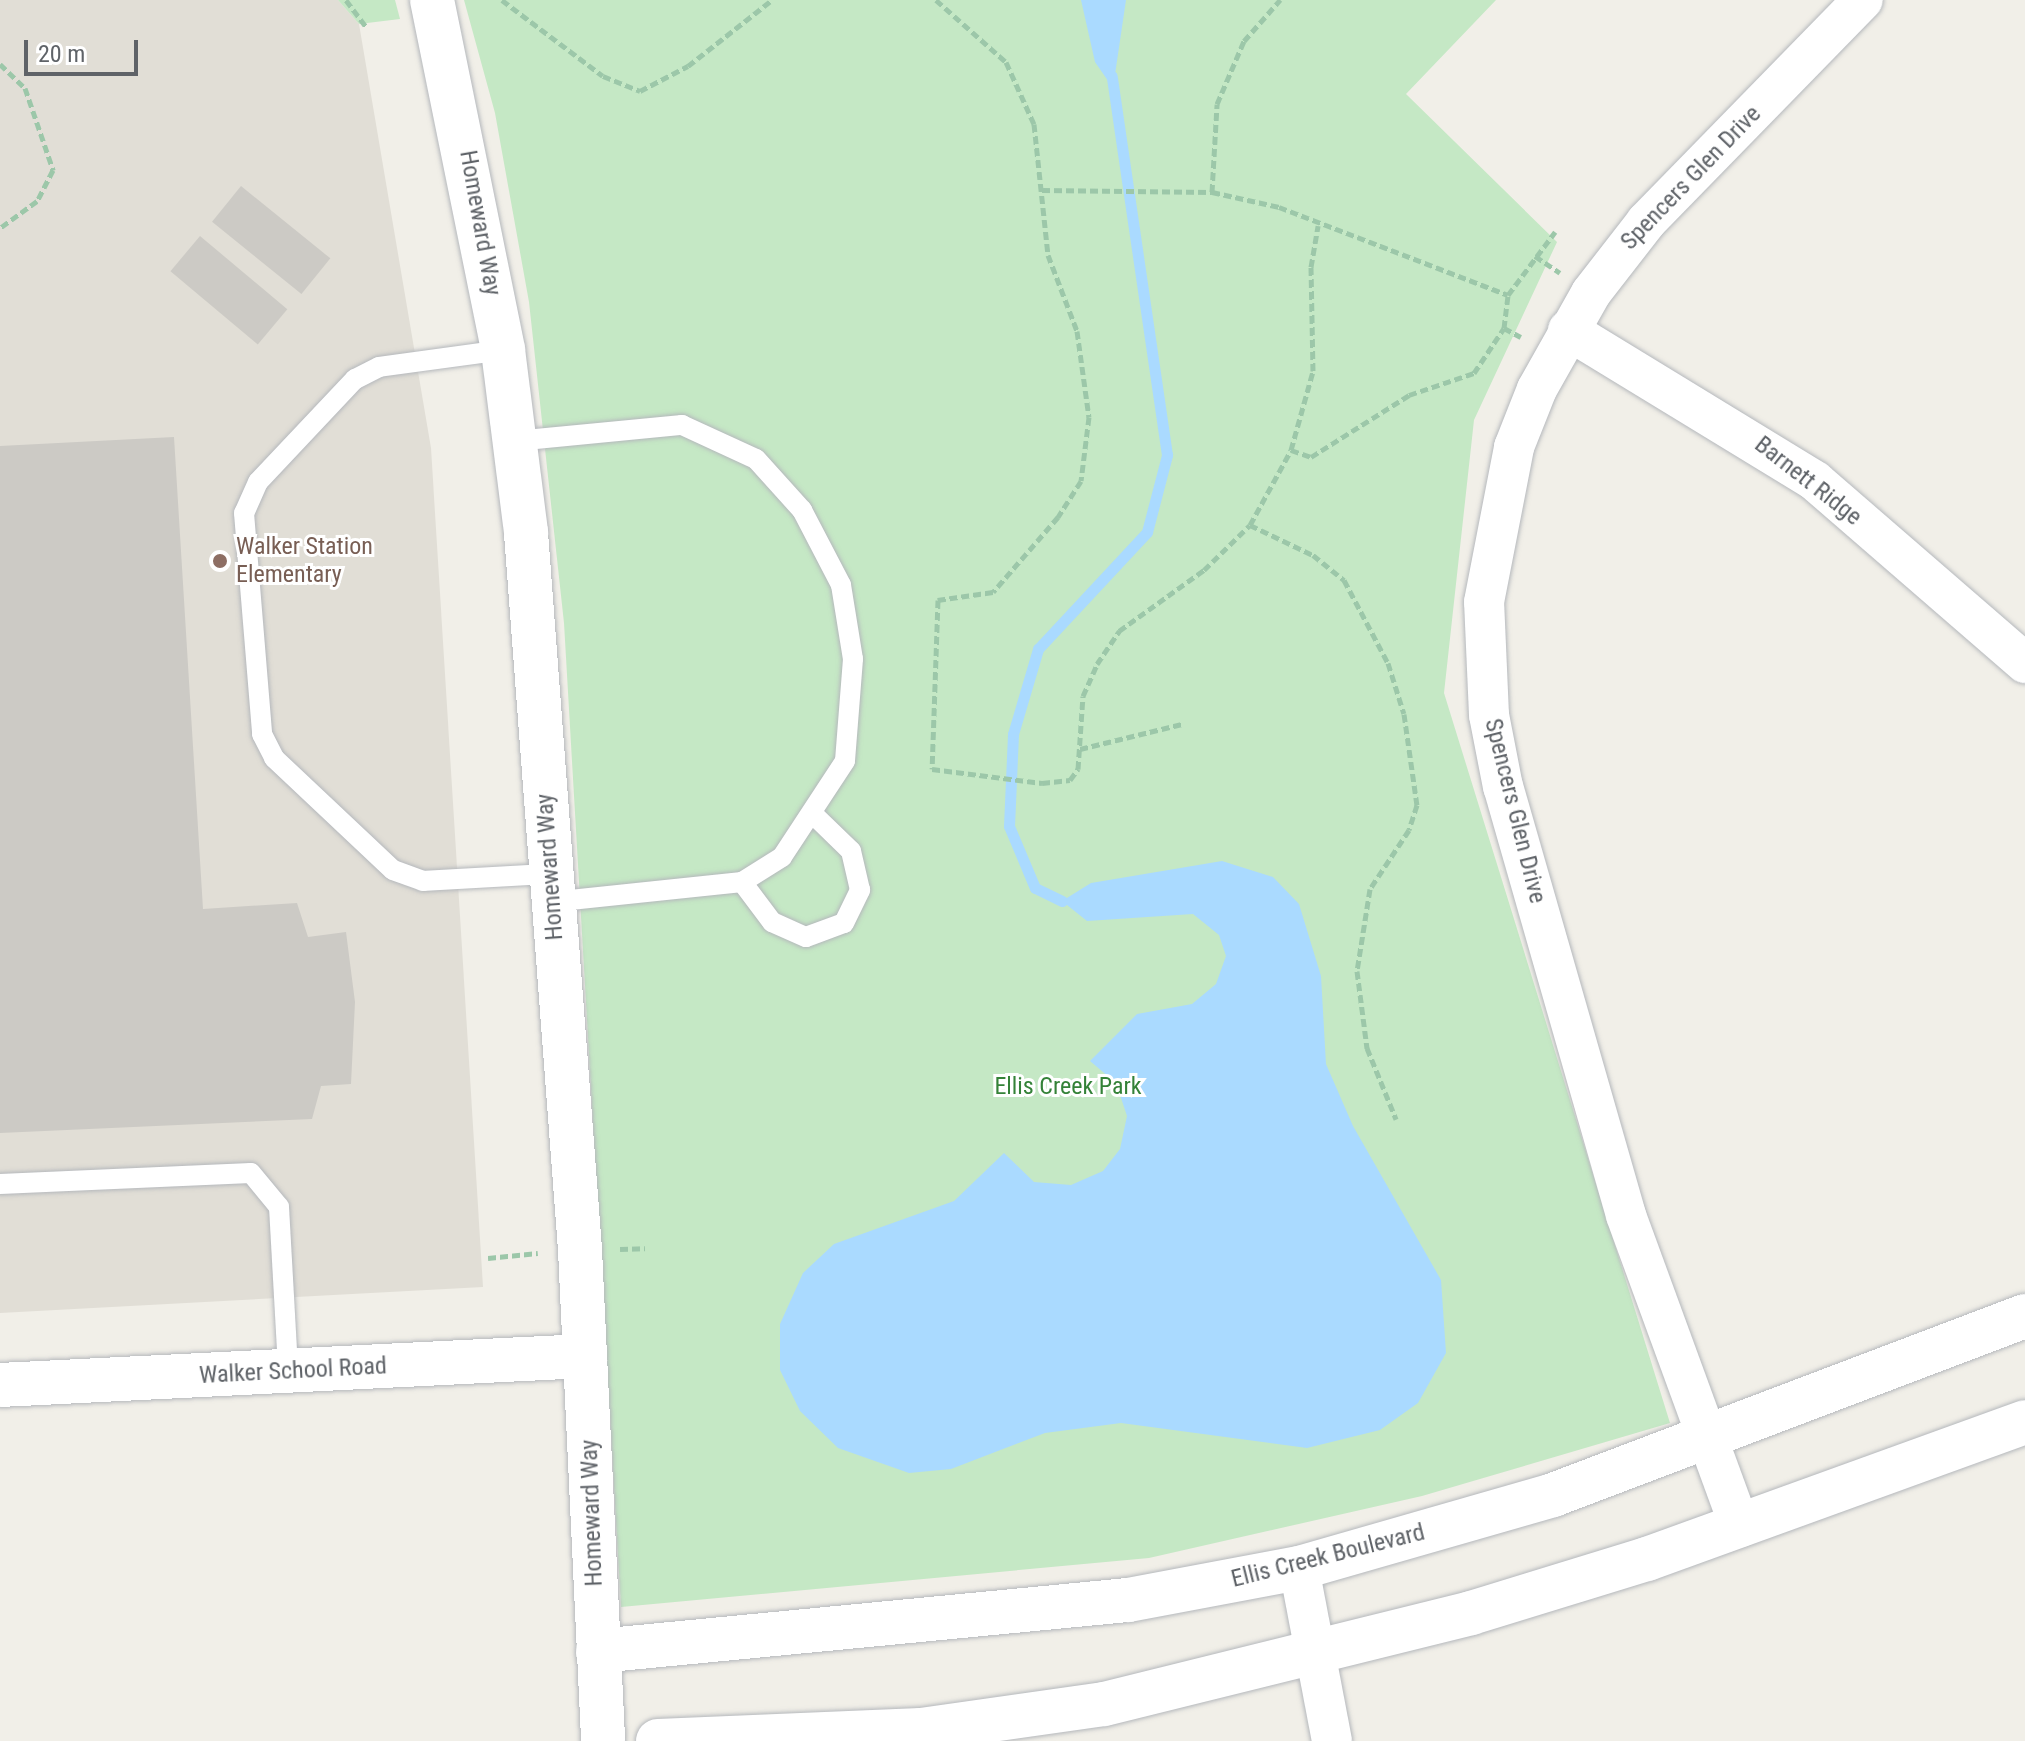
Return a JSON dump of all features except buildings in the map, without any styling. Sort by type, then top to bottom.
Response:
[{"type":"street","name":"Homeward Way","points":[[432,0],[462,117],[503,350],[515,441],[585,1356],[603,1741]]},
{"type":"street","name":"Spencers Glen Drive","points":[[1740,1527],[1626,1215],[1489,715],[1484,602],[1495,523],[1514,447],[1568,330],[1646,222],[1863,0]]},
{"type":"street","name":"Barnett Ridge","points":[[1568,330],[1815,481],[2025,663]]},
{"type":"street","name":"Ellis Creek Boulevard","points":[[598,1651],[932,1623],[1128,1600],[1299,1568],[1553,1495],[2025,1316]]},
{"type":"street","name":"Walker School Road","points":[[0,1385],[585,1356]]},
{"type":"street","points":[[658,1741],[921,1730],[1104,1704],[1471,1613],[1740,1527],[2025,1422]]},
{"type":"street","points":[[1299,1568],[1332,1741]]},
{"type":"lane","points":[[503,350],[379,367],[355,379],[258,482],[244,513],[262,734],[274,758],[393,870],[423,881],[550,888],[742,882],[782,857],[845,761],[853,659],[841,585],[802,510],[756,459],[682,425],[515,441]]},
{"type":"lane","points":[[742,882],[772,922],[806,937],[844,923],[860,890],[851,851],[813,814]]},
{"type":"lane","points":[[0,1184],[251,1173],[279,1207],[288,1370]]},
{"type":"path","points":[[346,0],[366,27]]},
{"type":"path","points":[[502,0],[603,76],[640,91],[688,66],[772,0]]},
{"type":"path","points":[[936,0],[1006,62],[1034,124],[1052,276],[1086,372],[1087,449],[1081,481],[1058,517],[993,592],[938,600],[932,769],[1042,783],[1070,780],[1080,749],[1083,696],[1119,631],[1204,570],[1250,525],[1291,450],[1313,371],[1311,267],[1318,226]]},
{"type":"path","points":[[1212,192],[1217,104],[1244,41],[1280,0]]},
{"type":"path","points":[[0,64],[25,88],[53,170],[37,201],[0,228]]},
{"type":"path","points":[[1042,190],[1212,192],[1279,207],[1318,226],[1508,295]]},
{"type":"path","points":[[1291,450],[1311,457],[1409,395],[1474,373],[1504,328],[1508,295],[1555,232]]},
{"type":"path","points":[[1250,525],[1313,555],[1344,580],[1388,663],[1404,714],[1417,805],[1409,830],[1370,889],[1357,971],[1367,1048],[1396,1119]]},
{"type":"path","points":[[1080,749],[1182,724]]},
{"type":"shaded area","name":"Walker Station Elementary","points":[[0,0],[338,0],[359,24],[431,448],[483,1287],[0,1313]]},
{"type":"green space","points":[[338,0],[395,0],[400,19],[359,24]]},
{"type":"green space","name":"Ellis Creek Park","points":[[464,0],[1496,0],[1406,94],[1557,242],[1474,420],[1444,693],[1670,1423],[1422,1496],[1149,1558],[621,1607],[564,623],[529,302],[495,113]]},
{"type":"water","points":[[1081,0],[1126,0],[1113,88],[1095,62]]},
{"type":"water","points":[[1222,861],[1273,877],[1299,904],[1321,976],[1326,1064],[1353,1126],[1441,1280],[1446,1353],[1418,1403],[1380,1430],[1307,1448],[1121,1423],[1045,1433],[951,1469],[909,1473],[838,1448],[800,1411],[780,1370],[780,1324],[803,1273],[834,1244],[954,1201],[1004,1153],[1034,1182],[1071,1185],[1103,1171],[1120,1149],[1127,1116],[1116,1083],[1090,1061],[1137,1014],[1192,1004],[1216,984],[1226,956],[1219,935],[1193,914],[1087,921],[1062,901],[1091,883]]},
{"type":"waterway","points":[[1062,901],[1035,888],[1009,826],[1013,734],[1038,649],[1147,532],[1167,455],[1112,76]]},
{"type":"place","name":"Walker Station Elementary","points":[[220,561]]}]
